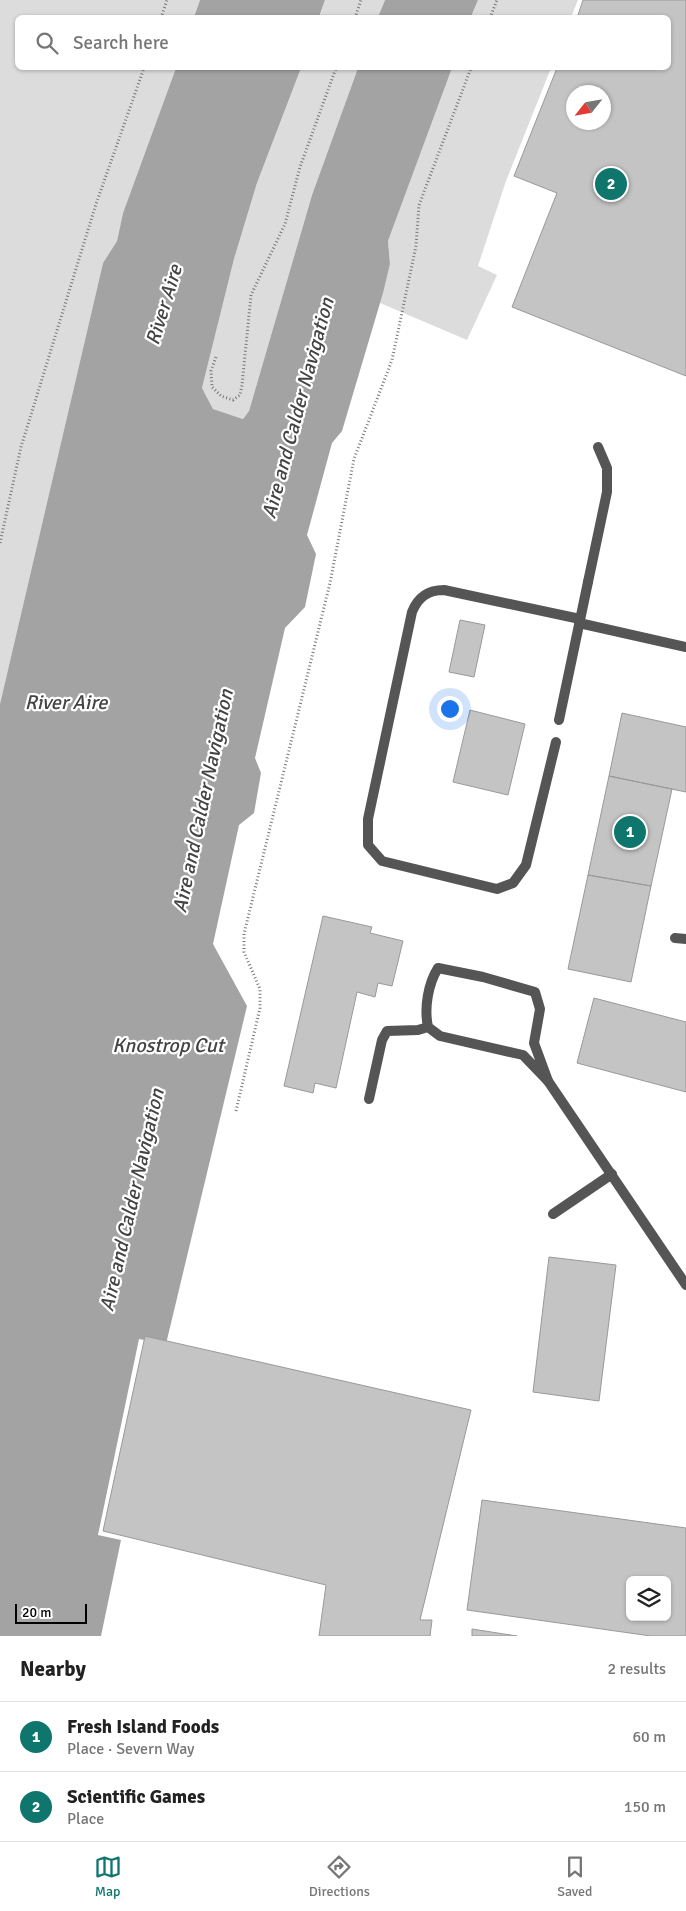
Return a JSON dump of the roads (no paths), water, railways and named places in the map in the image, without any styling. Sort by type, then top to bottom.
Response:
[{"type":"street","points":[[559,720],[607,492],[607,468],[598,448]]},
{"type":"street","points":[[556,742],[526,865],[513,883],[497,889],[382,861],[368,845],[368,819],[412,612],[418,599],[430,592],[444,590],[686,647]]},
{"type":"street","points":[[675,938],[686,939]]},
{"type":"street","points":[[548,1082],[534,1043],[540,1009],[535,992],[483,977],[438,968],[432,978],[425,1015],[428,1027],[440,1036],[522,1055],[548,1082],[686,1285]]},
{"type":"street","points":[[369,1099],[382,1040],[387,1031],[398,1029],[418,1030],[428,1027]]},
{"type":"street","points":[[553,1214],[612,1174]]},
{"type":"water","points":[[200,0],[325,0],[320,15],[195,15]]},
{"type":"water","points":[[385,0],[478,0],[472,15],[379,15]]},
{"type":"water","points":[[175,70],[300,70],[257,183],[234,259],[202,388],[213,409],[243,419],[249,411],[312,195],[357,70],[451,70],[388,241],[390,264],[383,293],[342,431],[332,443],[307,535],[316,554],[305,607],[285,628],[255,758],[261,773],[254,813],[239,825],[213,944],[247,1006],[166,1344],[139,1339],[98,1535],[121,1540],[101,1636],[0,1636],[0,704],[103,263],[117,241],[123,213]]},
{"type":"place","name":"Scientific Games","points":[[611,184]]},
{"type":"place","name":"Fresh Island Foods","points":[[630,832]]},
{"type":"water label","name":"River Aire","points":[[164,305]]},
{"type":"water label","name":"Aire and Calder Navigation","points":[[298,408]]},
{"type":"water label","name":"River Aire","points":[[66,702]]},
{"type":"water label","name":"Aire and Calder Navigation","points":[[203,801]]},
{"type":"water label","name":"Knostrop Cut","points":[[168,1045]]},
{"type":"water label","name":"Aire and Calder Navigation","points":[[132,1200]]}]
